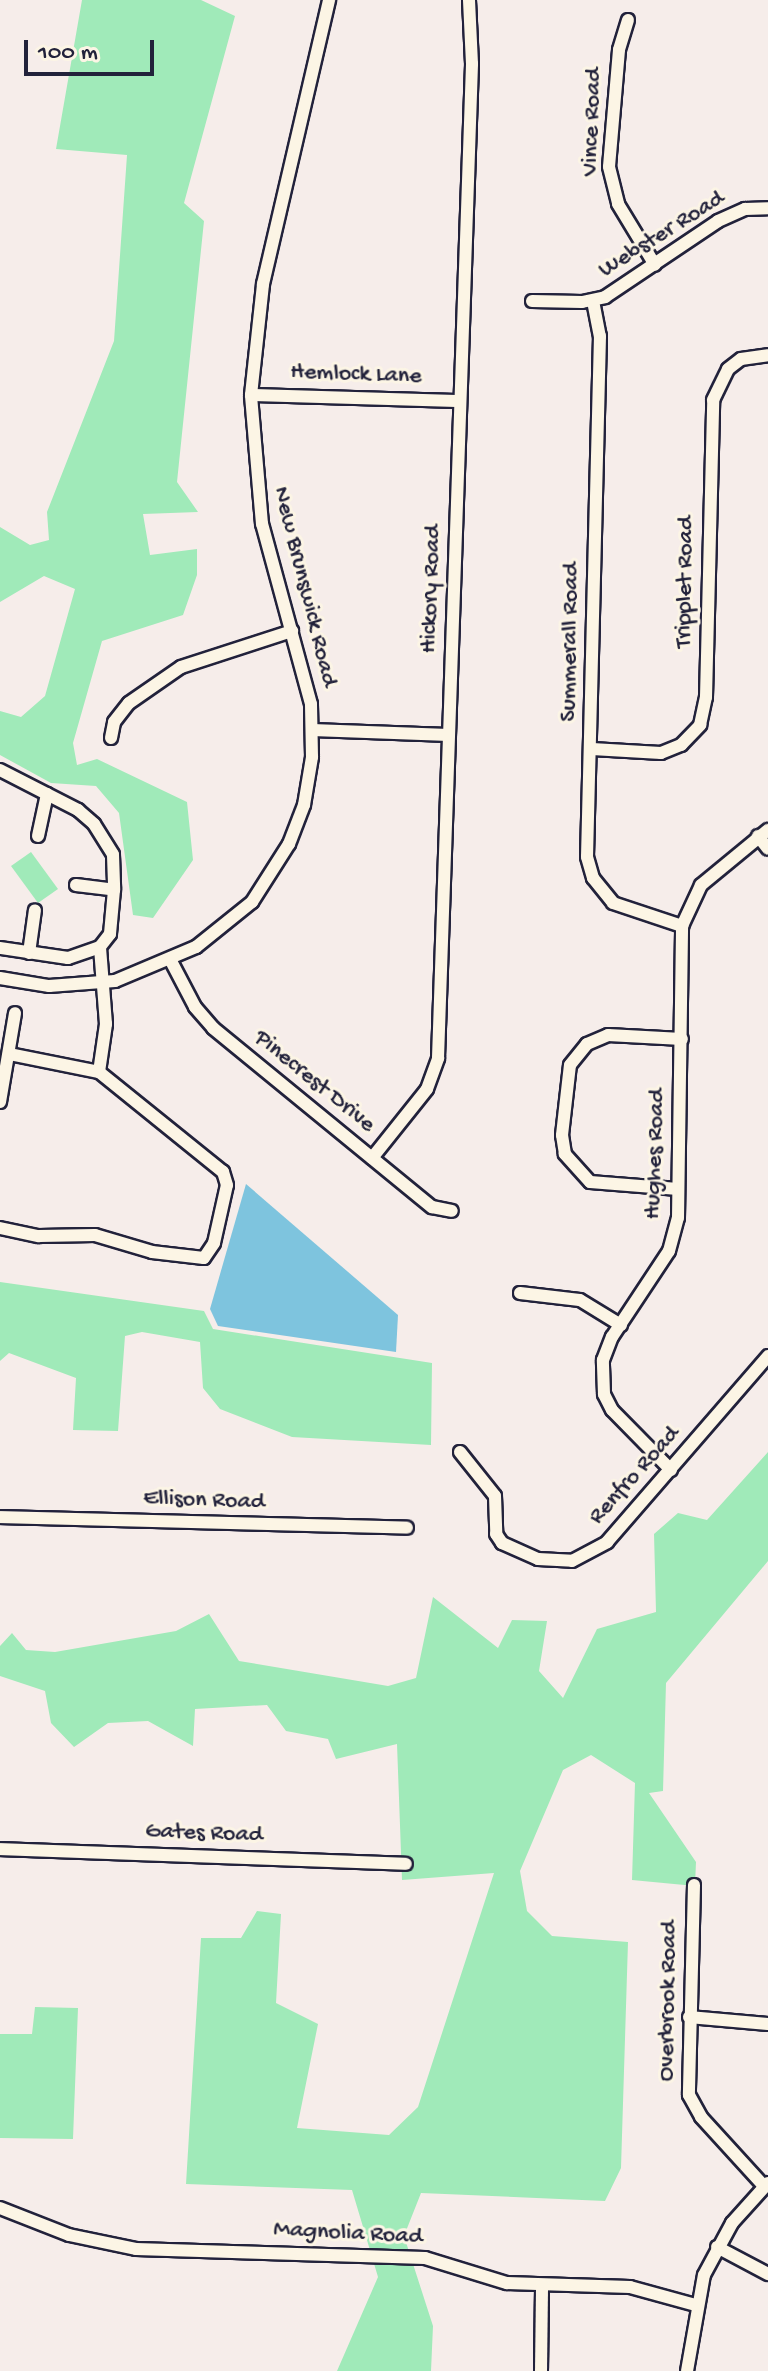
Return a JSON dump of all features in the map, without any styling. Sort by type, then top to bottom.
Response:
[{"type":"street","name":"New Brunswick Road","points":[[0,978],[49,986],[102,983],[171,961],[232,921],[268,879],[304,805],[312,730],[311,704],[257,497],[251,395],[263,284],[329,0]]},
{"type":"street","name":"Hickory Road","points":[[372,1158],[427,1089],[438,1058],[472,64],[469,0]]},
{"type":"street","name":"Vince Road","points":[[628,20],[619,50],[609,167],[618,204],[655,265]]},
{"type":"street","name":"Webster Road","points":[[532,301],[593,301],[655,265],[718,221],[745,209],[768,208]]},
{"type":"street","name":"Summerall Road","points":[[593,301],[600,336],[587,857],[593,878],[620,908],[682,926]]},
{"type":"street","name":"Tripplet Road","points":[[592,749],[661,753],[681,745],[700,725],[706,697],[713,400],[728,369],[741,359],[768,355]]},
{"type":"street","name":"Hemlock Lane","points":[[251,395],[459,401]]},
{"type":"street","points":[[111,738],[114,722],[129,703],[171,672],[211,654],[292,631]]},
{"type":"street","points":[[312,730],[449,735]]},
{"type":"street","points":[[0,770],[84,814],[107,840],[113,855],[114,890],[110,934],[100,947],[68,958],[0,948]]},
{"type":"street","points":[[38,836],[47,794]]},
{"type":"street","points":[[763,833],[768,849]]},
{"type":"street","name":"Hughes Road","points":[[671,1470],[627,1427],[604,1394],[603,1360],[621,1325],[674,1241],[682,1039],[682,926],[701,885],[763,833]]},
{"type":"street","points":[[76,885],[114,890]]},
{"type":"street","points":[[29,953],[35,910]]},
{"type":"street","points":[[99,1072],[106,1024],[100,947]]},
{"type":"street","name":"Pinecrest Drive","points":[[171,961],[190,1000],[213,1028],[432,1207],[452,1211]]},
{"type":"street","points":[[0,1102],[15,1013]]},
{"type":"street","points":[[678,1189],[590,1182],[565,1154],[562,1135],[570,1065],[587,1044],[608,1035],[682,1039]]},
{"type":"street","points":[[0,1228],[39,1236],[95,1235],[199,1258],[210,1253],[227,1185],[223,1172],[99,1072],[9,1054]]},
{"type":"street","points":[[520,1293],[580,1300],[621,1325]]},
{"type":"street","name":"Renfro Road","points":[[460,1452],[495,1496],[496,1534],[506,1546],[556,1563],[591,1554],[671,1470],[768,1356]]},
{"type":"street","name":"Ellison Road","points":[[0,1517],[407,1528]]},
{"type":"street","name":"Gates Road","points":[[0,1849],[406,1864]]},
{"type":"street","name":"Overbrook Road","points":[[694,1885],[689,2095],[701,2117],[766,2184]]},
{"type":"street","points":[[689,2017],[768,2024]]},
{"type":"street","points":[[687,2371],[696,2305],[717,2247],[766,2184]]},
{"type":"street","name":"Magnolia Road","points":[[0,2208],[69,2235],[136,2249],[425,2258],[507,2283],[630,2287],[696,2305]]},
{"type":"street","points":[[717,2247],[768,2274]]},
{"type":"street","points":[[541,2371],[542,2286]]},
{"type":"green space","points":[[82,0],[201,0],[235,16],[184,203],[204,221],[177,482],[198,512],[143,514],[150,555],[197,549],[197,575],[183,615],[102,641],[73,743],[77,765],[97,759],[187,802],[193,860],[153,918],[133,915],[119,813],[96,786],[51,783],[0,755],[0,711],[21,717],[45,696],[75,589],[44,576],[0,602],[0,527],[30,545],[49,540],[47,512],[114,341],[127,155],[56,149]]},
{"type":"green space","points":[[31,852],[58,889],[38,903],[11,866]]},
{"type":"green space","points":[[0,1282],[204,1311],[213,1329],[432,1363],[431,1445],[292,1437],[220,1409],[203,1388],[200,1342],[142,1332],[125,1336],[118,1431],[73,1430],[76,1378],[9,1353],[0,1361]]},
{"type":"green space","points":[[768,1452],[768,1561],[666,1683],[663,1791],[649,1793],[696,1862],[695,1886],[632,1880],[635,1783],[591,1755],[563,1770],[520,1871],[527,1911],[552,1936],[628,1942],[621,2168],[605,2201],[421,2193],[404,2236],[433,2326],[431,2371],[337,2371],[378,2277],[352,2190],[186,2184],[201,1938],[241,1938],[257,1911],[281,1914],[276,2003],[318,2024],[297,2128],[389,2135],[418,2107],[494,1873],[402,1880],[397,1744],[336,1759],[328,1739],[286,1731],[267,1705],[195,1709],[193,1746],[148,1721],[108,1723],[74,1747],[51,1723],[45,1691],[0,1676],[0,1646],[12,1633],[26,1650],[55,1652],[176,1631],[209,1614],[239,1661],[388,1686],[416,1678],[433,1597],[498,1648],[512,1620],[547,1621],[539,1671],[563,1698],[597,1629],[656,1612],[654,1534],[678,1513],[707,1520]]},
{"type":"green space","points":[[35,2007],[78,2008],[73,2139],[0,2138],[0,2034],[32,2034]]},
{"type":"water","points":[[246,1184],[398,1315],[396,1352],[218,1326],[210,1309]]}]
